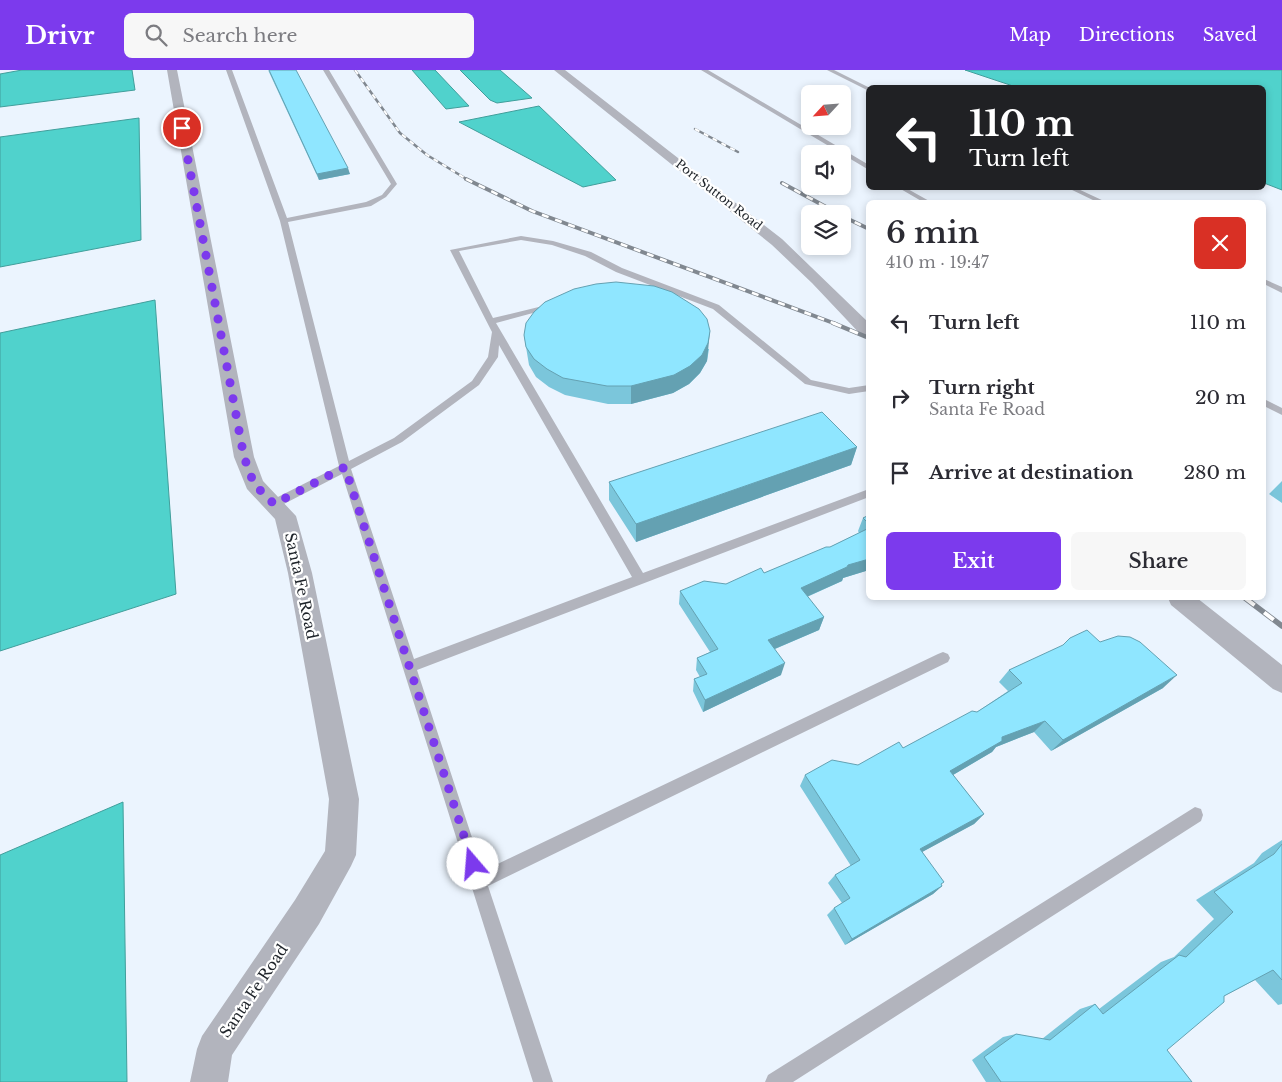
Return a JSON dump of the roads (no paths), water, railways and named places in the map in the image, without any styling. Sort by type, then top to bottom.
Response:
[{"type":"street","name":"Santa Fe Road","points":[[172,70],[244,457],[254,484],[285,516],[300,573],[344,800],[340,855],[307,912],[215,1049],[209,1082]]},
{"type":"street","name":"Port Sutton Road","points":[[559,70],[777,242],[818,280],[866,330]]},
{"type":"street","points":[[1182,600],[1282,681]]},
{"type":"lane","points":[[229,70],[284,221],[345,467],[543,1082]]},
{"type":"lane","points":[[284,221],[368,204],[384,196],[394,184],[326,70]]},
{"type":"lane","points":[[704,70],[866,166]]},
{"type":"lane","points":[[830,70],[866,88]]},
{"type":"lane","points":[[906,190],[923,200]]},
{"type":"lane","points":[[1075,190],[1098,200]]},
{"type":"lane","points":[[640,580],[494,326],[454,250],[520,238],[553,243],[588,254],[619,270],[716,307],[808,382],[849,391],[866,388]]},
{"type":"lane","points":[[1266,282],[1282,290]]},
{"type":"lane","points":[[636,288],[656,283]]},
{"type":"lane","points":[[494,326],[559,306]]},
{"type":"lane","points":[[274,504],[398,440],[476,383],[493,356],[494,326]]},
{"type":"lane","points":[[1266,403],[1282,412]]},
{"type":"lane","points":[[410,667],[866,494]]},
{"type":"lane","points":[[479,882],[943,658]]},
{"type":"lane","points":[[775,1082],[1195,815]]},
{"type":"railway","points":[[355,70],[400,133],[427,155],[468,180]]},
{"type":"railway","points":[[695,129],[738,152]]},
{"type":"railway","points":[[468,180],[532,211],[836,324]]},
{"type":"railway","points":[[782,183],[822,205]]},
{"type":"railway","points":[[851,220],[866,228]]},
{"type":"railway","points":[[833,323],[866,337]]},
{"type":"railway","points":[[1248,600],[1282,626]]}]
